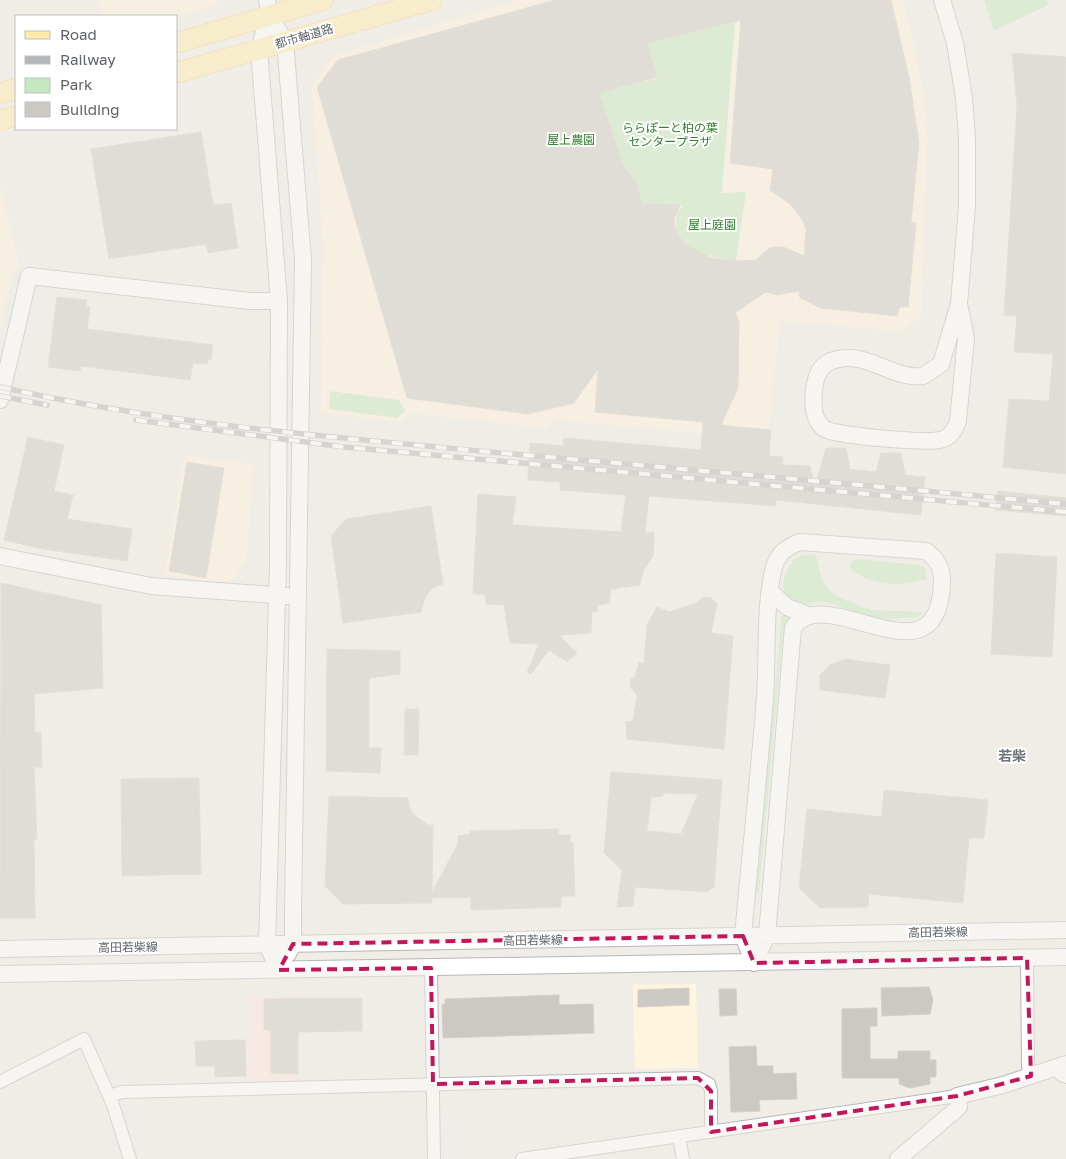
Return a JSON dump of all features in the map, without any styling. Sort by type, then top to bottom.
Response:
[{"type":"main road","points":[[178,42],[268,8],[323,0]]},
{"type":"main road","name":"都市軸道路","points":[[178,72],[432,0]]},
{"type":"main road","points":[[0,93],[15,89]]},
{"type":"main road","points":[[0,120],[15,116]]},
{"type":"street","points":[[942,0],[955,43],[964,98],[967,138],[967,206],[959,304],[940,364],[923,376],[896,373],[871,361],[858,359],[843,358],[822,366],[815,379],[813,400],[814,412],[823,428],[832,433],[887,438],[934,440],[948,437],[955,430],[958,422],[966,338],[959,304]]},
{"type":"street","points":[[268,8],[285,41],[303,260],[292,944],[279,970]]},
{"type":"street","points":[[268,8],[259,49],[279,301],[277,596],[267,945],[279,970]]},
{"type":"street","points":[[0,400],[3,375],[29,276],[250,301],[279,301]]},
{"type":"street","points":[[754,963],[743,936],[765,694],[766,651],[771,592],[774,568],[780,554],[800,542],[826,543],[871,549],[917,549],[926,551],[939,564],[942,577],[941,596],[937,613],[931,622],[918,628],[905,630],[884,629],[828,614],[808,615],[787,607],[771,592]]},
{"type":"street","points":[[0,556],[151,586],[299,597]]},
{"type":"street","points":[[754,963],[766,935],[792,634],[797,623],[808,615]]},
{"type":"street","name":"高田若柴線","points":[[0,949],[1066,930]]},
{"type":"street","name":"高田若柴線","points":[[0,974],[1066,957]]},
{"type":"street","points":[[1027,958],[1028,1066],[1031,1076]]},
{"type":"street","points":[[431,968],[434,1159]]},
{"type":"street","points":[[0,1082],[84,1039],[110,1096],[130,1159]]},
{"type":"street","points":[[522,1159],[957,1096],[1063,1069]]},
{"type":"street","points":[[110,1096],[122,1092],[698,1078],[709,1084],[712,1091],[712,1132]]},
{"type":"street","points":[[898,1159],[959,1107],[957,1096]]},
{"type":"street","points":[[679,1137],[683,1159]]},
{"type":"highlighted area","points":[[743,936],[754,963],[1027,958],[1031,1076],[957,1096],[711,1132],[711,1091],[698,1078],[433,1084],[431,968],[279,970],[293,944]]},
{"type":"shaded area","points":[[98,0],[220,0],[215,6],[178,16],[101,15]]},
{"type":"shaded area","points":[[518,0],[904,0],[924,94],[927,141],[921,316],[901,331],[780,321],[768,439],[556,420],[546,428],[409,413],[400,422],[321,413],[323,245],[312,87],[335,55]]},
{"type":"shaded area","points":[[0,185],[20,266],[15,267],[0,328]]},
{"type":"shaded area","points":[[185,455],[254,465],[246,561],[227,585],[165,574]]},
{"type":"shaded area","points":[[696,984],[698,1068],[635,1069],[633,985]]},
{"type":"shaded area","points":[[299,995],[300,1081],[248,1081],[247,996]]},
{"type":"green space","points":[[984,0],[1047,0],[1048,5],[994,31]]},
{"type":"green space","name":"ららぽーと柏の葉 センタープラザ","points":[[735,22],[722,193],[746,192],[736,261],[701,253],[680,238],[675,230],[677,213],[683,206],[642,204],[636,181],[624,168],[599,93],[658,78],[647,43]]},
{"type":"green space","points":[[330,391],[399,400],[405,411],[397,418],[329,409]]},
{"type":"green space","points":[[812,554],[816,556],[823,582],[831,592],[843,599],[872,610],[924,612],[918,617],[885,619],[861,614],[823,601],[803,605],[785,599],[783,588],[785,575],[791,563],[800,556]]},
{"type":"green space","points":[[857,559],[918,565],[925,568],[927,579],[897,584],[878,582],[851,570],[851,562]]},
{"type":"green space","points":[[782,614],[790,615],[783,632],[759,893],[756,892]]},
{"type":"building","points":[[555,0],[891,0],[909,77],[919,143],[911,222],[916,223],[908,307],[900,307],[897,316],[821,308],[800,298],[799,291],[778,295],[766,292],[735,313],[739,321],[738,388],[721,425],[771,430],[769,456],[783,457],[782,465],[810,466],[815,486],[826,448],[846,448],[850,469],[876,472],[881,453],[901,453],[905,475],[925,477],[921,515],[776,500],[776,506],[649,496],[645,533],[654,532],[653,556],[643,571],[640,585],[611,589],[609,603],[598,605],[597,612],[592,611],[591,633],[559,635],[577,653],[567,662],[549,650],[531,674],[527,672],[539,644],[510,643],[504,605],[486,604],[485,594],[473,594],[478,494],[516,497],[512,525],[621,532],[626,495],[560,490],[560,482],[528,480],[530,443],[563,446],[564,438],[701,450],[703,422],[595,412],[598,369],[574,403],[528,414],[407,398],[317,87],[338,60]],"holes":[[[741,20],[730,163],[773,169],[770,190],[791,205],[803,221],[806,229],[804,256],[784,247],[775,247],[769,248],[756,260],[736,261],[712,258],[685,244],[675,230],[674,220],[680,205],[642,204],[636,181],[624,168],[599,93],[657,77],[647,43]]]},
{"type":"building","points":[[1012,53],[1066,57],[1066,474],[1003,467],[1009,399],[1049,401],[1053,354],[1014,352],[1017,316],[1004,315],[1017,105]]},
{"type":"building","points":[[201,132],[213,205],[231,203],[238,248],[208,253],[206,244],[109,259],[91,149]]},
{"type":"building","points":[[57,297],[87,300],[86,307],[90,307],[87,329],[213,345],[211,360],[208,359],[207,364],[193,363],[190,380],[81,366],[80,371],[48,367]]},
{"type":"building","points":[[28,437],[64,445],[54,491],[73,495],[67,519],[132,529],[127,561],[43,549],[4,540]]},
{"type":"building","points":[[187,462],[224,468],[206,578],[169,571]]},
{"type":"building","points":[[998,491],[1066,498],[1066,516],[995,510]]},
{"type":"building","points":[[431,506],[443,584],[431,589],[425,598],[421,612],[343,623],[331,536],[346,519]]},
{"type":"building","points":[[996,553],[1057,557],[1052,657],[991,654]]},
{"type":"building","points":[[1,583],[101,605],[103,688],[34,694],[35,732],[41,732],[42,767],[34,767],[37,839],[34,839],[35,918],[0,918]]},
{"type":"building","points":[[704,597],[711,598],[717,604],[711,633],[733,636],[724,749],[627,739],[626,722],[633,721],[637,695],[630,687],[631,678],[635,677],[639,662],[644,664],[647,625],[657,607],[669,612],[696,603]]},
{"type":"building","points":[[327,649],[400,651],[400,674],[369,678],[369,748],[381,748],[380,773],[326,771]]},
{"type":"building","points":[[845,659],[890,665],[885,698],[820,690],[820,675],[830,665]]},
{"type":"building","points":[[405,709],[419,709],[418,755],[404,755]]},
{"type":"building","points":[[611,772],[722,780],[714,887],[707,892],[635,887],[633,906],[617,907],[622,870],[604,853]],"holes":[[[663,793],[698,794],[681,834],[647,831],[651,797],[663,796]]]},
{"type":"building","points":[[199,778],[201,874],[122,876],[121,779]]},
{"type":"building","points":[[884,790],[988,800],[984,838],[969,838],[963,903],[869,894],[868,907],[820,908],[799,888],[807,809],[882,817]]},
{"type":"building","points":[[329,796],[408,798],[409,807],[414,815],[428,825],[433,825],[432,892],[458,844],[458,836],[470,834],[470,831],[558,829],[558,835],[570,835],[571,843],[573,843],[575,896],[561,896],[561,907],[471,910],[471,897],[432,898],[432,903],[343,904],[325,886]]},
{"type":"building","points":[[929,987],[933,1000],[930,1014],[882,1016],[881,988]]},
{"type":"building","points":[[689,988],[689,1005],[638,1007],[638,990]]},
{"type":"building","points":[[719,989],[736,989],[737,1015],[720,1016]]},
{"type":"building","points":[[559,995],[559,1005],[593,1004],[594,1033],[443,1038],[442,1004],[445,1004],[445,999]]},
{"type":"building","points":[[362,998],[362,1031],[298,1032],[298,1074],[271,1073],[271,1030],[264,1030],[264,999]]},
{"type":"building","points":[[877,1008],[877,1026],[870,1026],[870,1059],[898,1059],[898,1051],[930,1051],[930,1060],[936,1060],[936,1077],[930,1077],[930,1084],[910,1088],[899,1084],[899,1078],[842,1078],[842,1009]]},
{"type":"building","points":[[245,1040],[246,1076],[215,1077],[215,1066],[196,1066],[195,1041]]},
{"type":"building","points":[[756,1046],[757,1066],[773,1066],[773,1074],[796,1073],[797,1099],[759,1100],[760,1111],[731,1112],[729,1047]]},
{"type":"railway","points":[[0,387],[127,411],[255,429],[1066,504]]},
{"type":"railway","points":[[0,396],[47,405]]},
{"type":"railway","points":[[136,420],[344,447],[1066,512]]},
{"type":"district","name":"若柴","points":[[1012,755]]},
{"type":"park label","name":"屋上農園","points":[[571,139]]},
{"type":"park label","name":"屋上庭園","points":[[712,224]]}]
